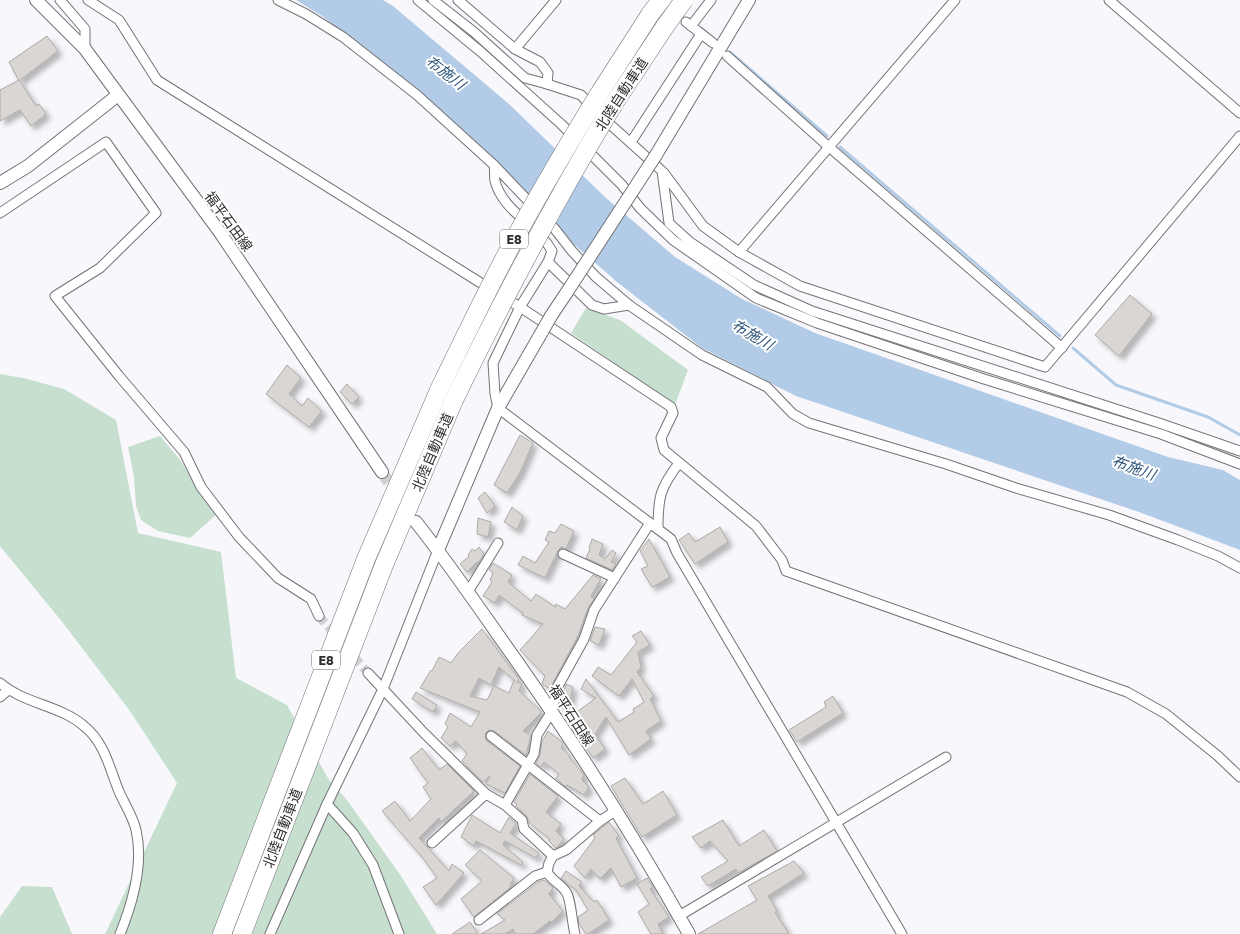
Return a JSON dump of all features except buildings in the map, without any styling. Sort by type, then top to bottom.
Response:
[{"type":"highway","name":"北陸自動車道","points":[[242,934],[384,564],[454,400],[492,321],[571,174],[613,105],[684,0]]},
{"type":"highway","name":"北陸自動車道","points":[[222,934],[359,577],[439,390],[476,313],[519,231],[599,94],[656,6]]},
{"type":"main road","name":"福平石田線","points":[[36,0],[85,49],[219,231],[382,472]]},
{"type":"main road","points":[[438,550],[498,408],[551,316],[656,155],[749,0]]},
{"type":"main road","points":[[0,183],[28,166],[118,95]]},
{"type":"main road","name":"福平石田線","points":[[416,522],[438,550],[552,711],[689,934]]},
{"type":"street","points":[[60,0],[85,29],[85,49]]},
{"type":"street","points":[[88,0],[119,20],[158,80],[472,279],[520,307],[671,407],[673,413],[661,438],[664,450],[756,526],[782,560],[786,572],[1127,692],[1166,714],[1218,756],[1240,777]]},
{"type":"street","points":[[278,0],[306,14],[343,37],[417,95],[494,165],[554,228],[596,277],[629,305],[702,355],[767,387],[793,414],[809,423],[1109,515],[1218,556],[1240,568]]},
{"type":"street","points":[[418,0],[482,52],[562,124],[622,185],[640,208],[672,240],[756,298],[817,323],[984,379],[1162,434],[1240,464]]},
{"type":"street","points":[[433,0],[474,32],[525,78],[580,95],[662,172],[703,226],[739,252],[800,286],[1046,367],[1240,136]]},
{"type":"street","points":[[458,0],[514,49],[540,62],[548,73],[547,84]]},
{"type":"street","points":[[514,49],[556,0]]},
{"type":"street","points":[[712,0],[689,24],[713,43]]},
{"type":"street","points":[[739,252],[955,0]]},
{"type":"street","points":[[1109,0],[1240,113]]},
{"type":"street","points":[[631,142],[702,34]]},
{"type":"street","points":[[727,56],[829,147],[1062,348]]},
{"type":"street","points":[[0,212],[106,142],[156,213],[100,268],[55,296],[119,376],[184,452],[201,487],[239,537],[278,578],[310,599],[319,616]]},
{"type":"street","points":[[494,165],[495,181],[502,195],[514,211],[548,244],[552,251],[548,262],[520,307],[493,364],[498,408],[671,538],[677,553],[902,934]]},
{"type":"street","points":[[662,172],[669,223],[690,242],[754,284],[812,311],[1240,451]]},
{"type":"street","points":[[548,262],[592,305],[604,309],[629,305]]},
{"type":"street","points":[[658,529],[658,509],[661,492],[668,478],[680,463]]},
{"type":"street","points":[[505,805],[534,754],[537,735],[552,711],[558,686],[584,639],[594,610],[650,523]]},
{"type":"street","points":[[468,592],[498,543]]},
{"type":"street","points":[[270,934],[327,804],[383,688],[438,550]]},
{"type":"street","points":[[563,554],[615,578]]},
{"type":"street","points":[[368,673],[424,733],[486,794],[505,805],[522,820],[524,829],[553,856]]},
{"type":"street","points":[[0,683],[8,690],[58,710],[84,725],[97,739],[106,755],[118,789],[136,829],[139,863],[126,918],[120,934]]},
{"type":"street","points":[[0,697],[8,690]]},
{"type":"street","points":[[491,736],[600,821]]},
{"type":"street","points":[[679,916],[946,757]]},
{"type":"street","points":[[432,843],[486,794]]},
{"type":"street","points":[[327,804],[353,833],[373,865],[399,934]]},
{"type":"street","points":[[575,934],[570,901],[566,892],[550,879],[547,872],[549,863],[553,856],[566,850],[600,821],[615,811]]},
{"type":"street","points":[[480,920],[535,876],[547,872]]},
{"type":"green space","points":[[586,308],[620,320],[688,370],[675,405],[571,333]]},
{"type":"green space","points":[[0,374],[64,389],[116,420],[138,533],[221,552],[236,678],[287,705],[329,780],[347,800],[401,876],[437,934],[105,934],[177,783],[130,711],[63,623],[0,546]]},
{"type":"green space","points":[[160,436],[181,461],[199,492],[216,515],[190,538],[158,531],[141,520],[136,506],[134,477],[128,447]]},
{"type":"green space","points":[[22,886],[52,887],[72,934],[0,934],[0,917]]},
{"type":"water","name":"布施川","points":[[296,0],[383,0],[393,6],[509,104],[606,198],[675,257],[742,299],[815,333],[1168,457],[1223,470],[1240,480],[1240,550],[1139,512],[796,396],[702,348],[617,282],[505,184],[448,116],[322,16]]},
{"type":"waterway","points":[[701,28],[712,37]]},
{"type":"waterway","points":[[730,52],[827,136]]},
{"type":"waterway","points":[[840,147],[1060,336]]},
{"type":"waterway","points":[[1073,348],[1116,385],[1208,417],[1240,435]]},
{"type":"tunnel","points":[[382,472],[411,515]]},
{"type":"tunnel","points":[[319,616],[368,673]]}]
